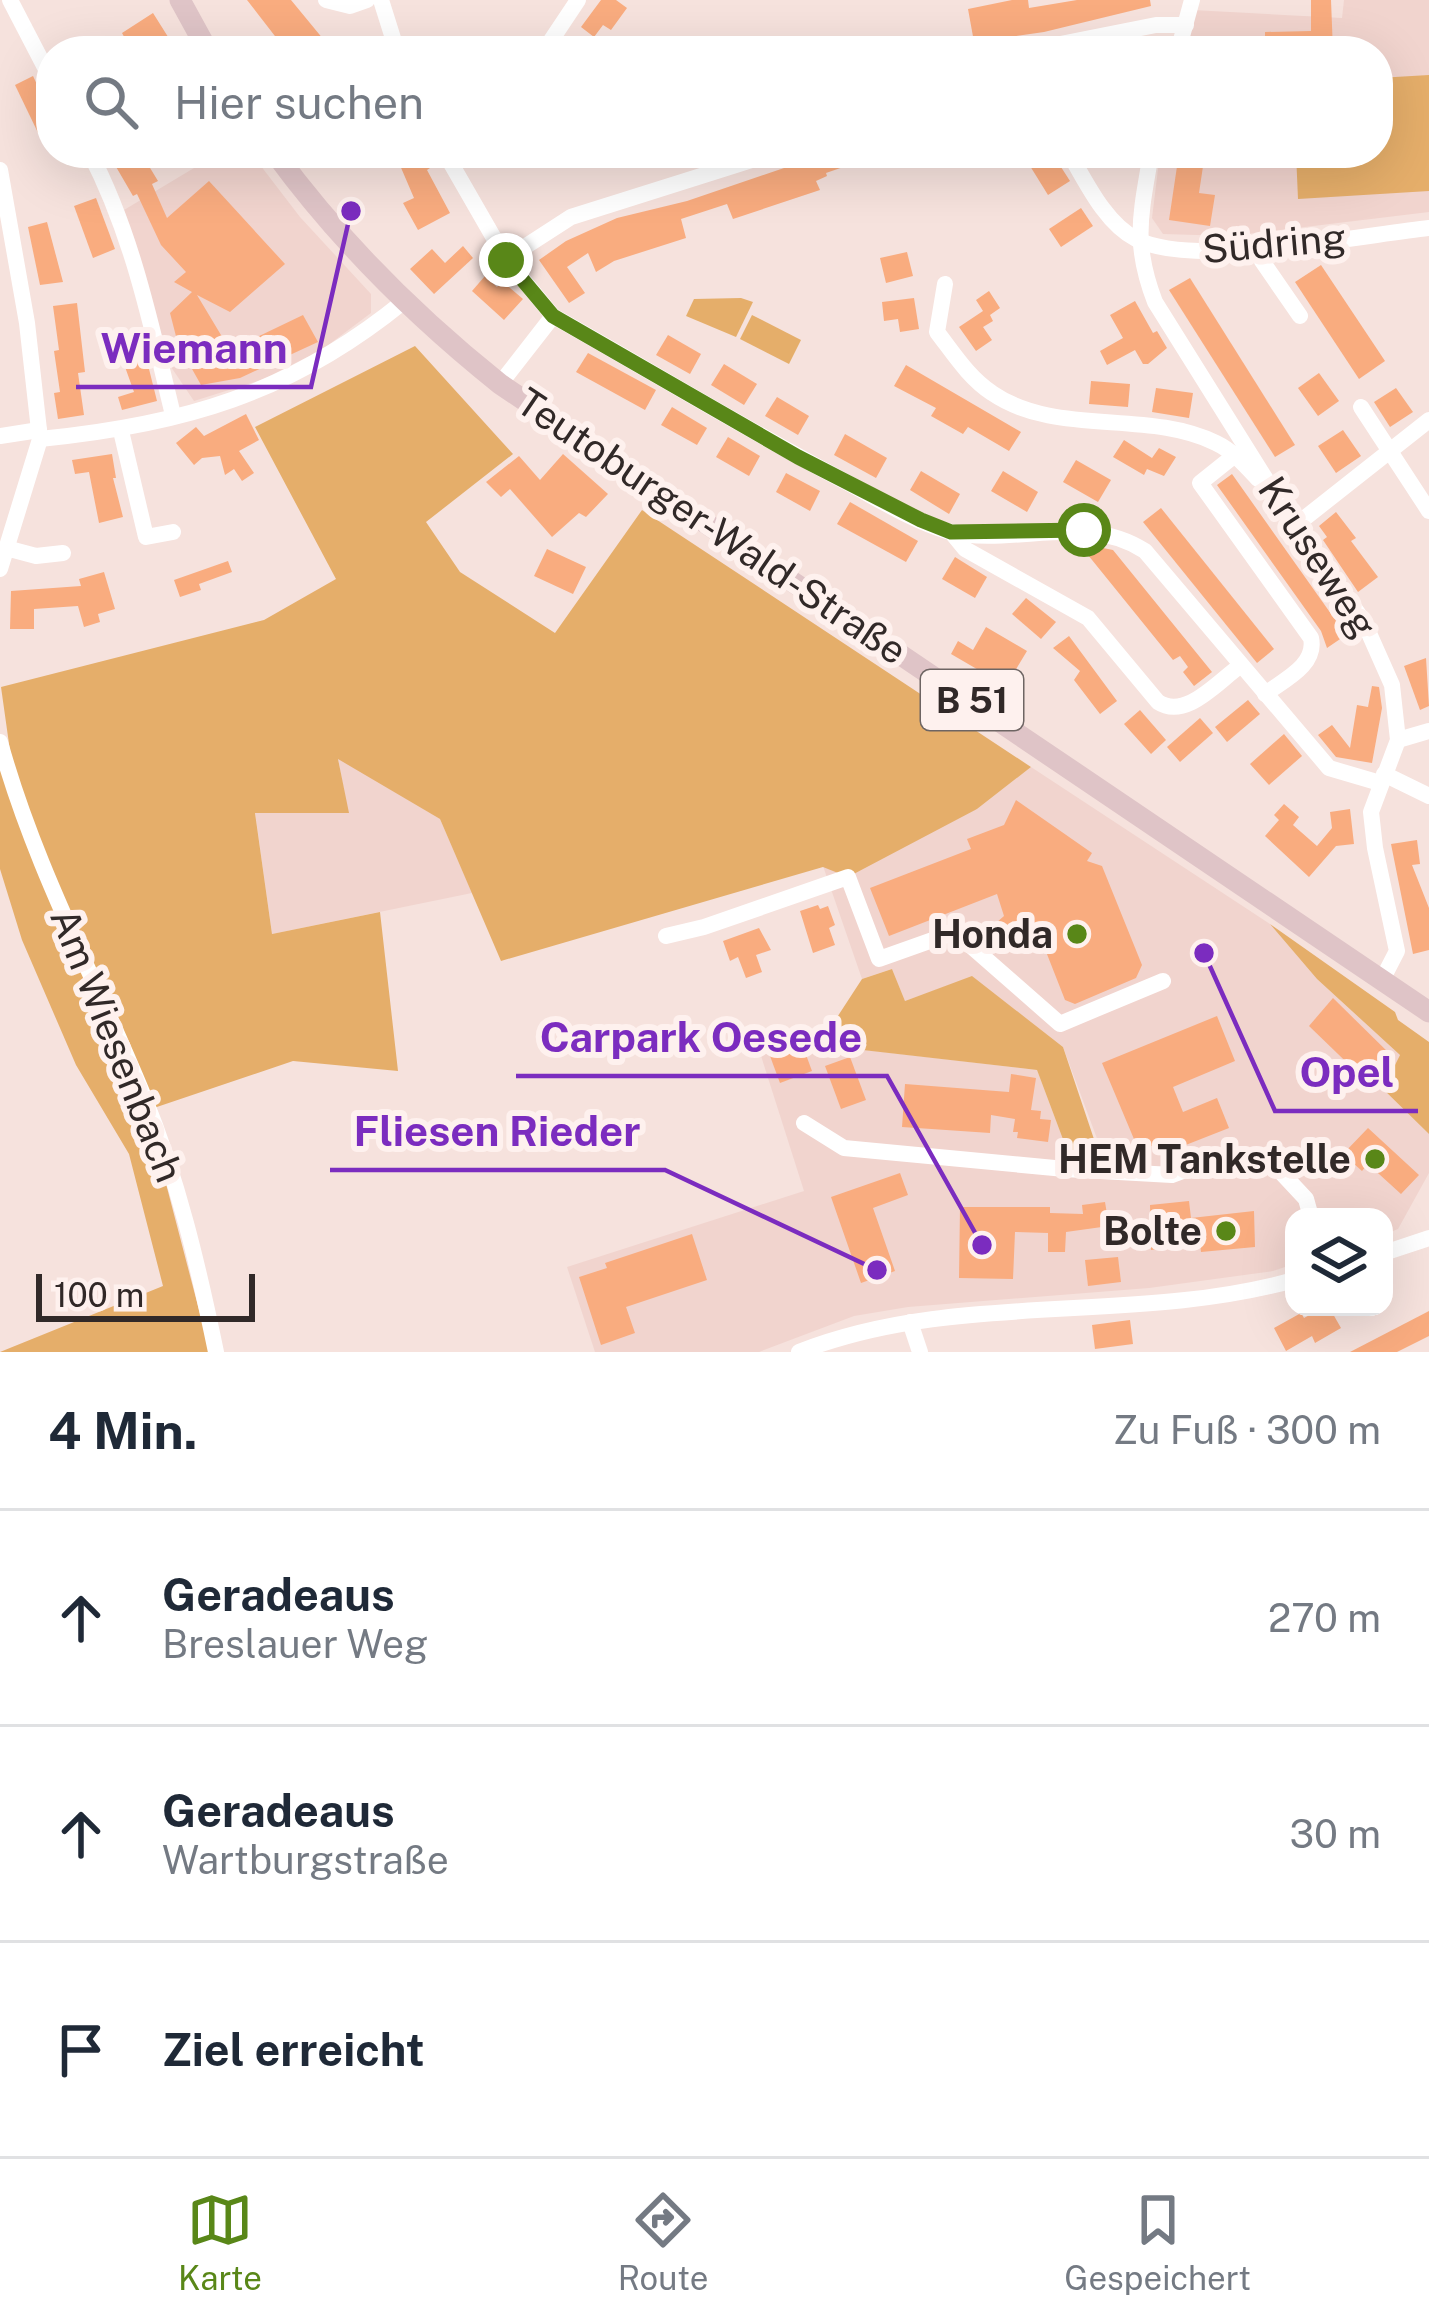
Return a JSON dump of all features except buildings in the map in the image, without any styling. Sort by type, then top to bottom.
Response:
[{"type":"main road","points":[[180,0],[200,36]]},
{"type":"main road","name":"Teutoburger-Wald-Straße","points":[[287,168],[333,227],[403,302],[500,384],[1429,1012]]},
{"type":"street","points":[[10,0],[36,50]]},
{"type":"street","points":[[326,0],[350,6],[367,0]]},
{"type":"street","points":[[381,0],[392,36]]},
{"type":"street","points":[[554,36],[578,0]]},
{"type":"street","points":[[1183,36],[1192,0]]},
{"type":"street","points":[[1104,36],[1186,25]]},
{"type":"street","points":[[98,168],[134,256],[173,415]]},
{"type":"street","points":[[454,168],[506,260],[553,316],[798,457],[951,532],[965,549],[1088,618],[1169,710],[1183,708],[1240,665]]},
{"type":"street","points":[[506,260],[571,217],[725,168]]},
{"type":"street","points":[[1078,168],[1097,202],[1131,234]]},
{"type":"street","name":"Kruseweg","points":[[1147,168],[1131,234],[1155,302],[1296,525],[1364,622],[1392,685],[1398,740]]},
{"type":"street","points":[[0,170],[27,322],[39,434],[0,568]]},
{"type":"street","name":"Südring","points":[[1131,234],[1185,251],[1429,228]]},
{"type":"street","points":[[1261,247],[1262,261],[1300,316]]},
{"type":"street","points":[[945,284],[937,332],[965,370],[992,394],[1038,414],[1133,422],[1216,442],[1266,488],[1273,489]]},
{"type":"street","points":[[0,436],[121,431],[248,397],[300,374],[403,302]]},
{"type":"street","points":[[500,384],[553,316]]},
{"type":"street","points":[[1361,407],[1429,511]]},
{"type":"street","points":[[1296,525],[1429,420]]},
{"type":"street","points":[[121,431],[146,537],[173,532]]},
{"type":"street","points":[[1235,455],[1200,483],[1311,638],[1314,651],[1264,694]]},
{"type":"street","points":[[951,532],[1084,530],[1119,537],[1145,551],[1329,768],[1382,778],[1429,796]]},
{"type":"street","points":[[6,548],[36,556],[63,553]]},
{"type":"street","points":[[1382,980],[1397,951],[1371,812],[1398,740],[1429,731]]},
{"type":"street","name":"Am Wiesenbach","points":[[0,742],[16,802],[146,1101],[193,1240],[216,1352]]},
{"type":"street","points":[[666,936],[848,877],[880,959],[955,932],[1060,1024],[1163,981]]},
{"type":"street","points":[[804,1123],[844,1148],[1065,1168],[1172,1174],[1212,1160],[1244,1156],[1278,1169],[1308,1208]]},
{"type":"street","points":[[1393,1249],[1429,1238]]},
{"type":"street","points":[[808,1350],[910,1322],[1182,1298],[1285,1281]]},
{"type":"street","points":[[910,1322],[920,1352]]},
{"type":"shaded area","points":[[1344,0],[1429,0],[1429,212],[1230,236],[1163,234],[1152,218],[1158,168],[1393,168],[1393,36],[1187,36],[1193,10],[1342,18]]},
{"type":"shaded area","points":[[1429,75],[1429,191],[1298,199],[1297,168],[1393,168],[1393,77]]},
{"type":"shaded area","points":[[194,168],[262,168],[371,294],[371,313],[323,349],[264,379],[194,401],[167,361],[124,210]]},
{"type":"shaded area","points":[[694,299],[753,302],[736,337],[686,316]]},
{"type":"shaded area","points":[[752,315],[801,340],[789,364],[740,339]]},
{"type":"shaded area","points":[[415,346],[513,454],[426,522],[460,572],[555,633],[642,510],[1031,767],[977,809],[848,877],[823,867],[501,961],[440,819],[338,759],[349,813],[255,813],[272,934],[380,912],[398,1071],[293,1061],[142,1112],[210,1352],[0,1352],[163,1286],[129,1154],[76,1065],[22,940],[0,869],[0,762],[11,758],[1,687],[264,620],[336,579],[255,427]]},
{"type":"shaded area","points":[[338,758],[440,819],[472,893],[272,934],[255,812],[348,813]]},
{"type":"shaded area","points":[[1031,767],[1270,924],[1317,979],[1400,1055],[1383,1089],[1429,1134],[1429,1173],[1398,1229],[1393,1231],[1393,1208],[1285,1208],[1285,1267],[1273,1271],[1149,1288],[908,1307],[854,1316],[759,1352],[595,1352],[567,1267],[804,1191],[755,1037],[1037,1070],[1070,1158],[1105,1160],[1063,1047],[972,977],[905,1001],[892,969],[862,979],[823,866],[977,809]]},
{"type":"shaded area","points":[[1270,924],[1395,1012],[1398,1020],[1429,1042],[1429,1134],[1383,1089],[1400,1055],[1317,979]]},
{"type":"shaded area","points":[[892,969],[905,1001],[972,976],[1063,1047],[1101,1160],[1070,1158],[1037,1070],[819,1045],[862,979]]},
{"type":"place","name":"Wiemann","points":[[351,211]]},
{"type":"place","name":"Honda","points":[[1077,934]]},
{"type":"place","name":"Opel","points":[[1204,953]]},
{"type":"place","name":"HEM Tankstelle","points":[[1375,1159]]},
{"type":"place","name":"Bolte","points":[[1226,1231]]},
{"type":"place","name":"Carpark Oesede","points":[[982,1245]]},
{"type":"place","name":"Fliesen Rieder","points":[[877,1270]]},
{"type":"route","points":[[506,260],[553,316],[798,457],[921,520],[951,532],[1084,530]]}]
